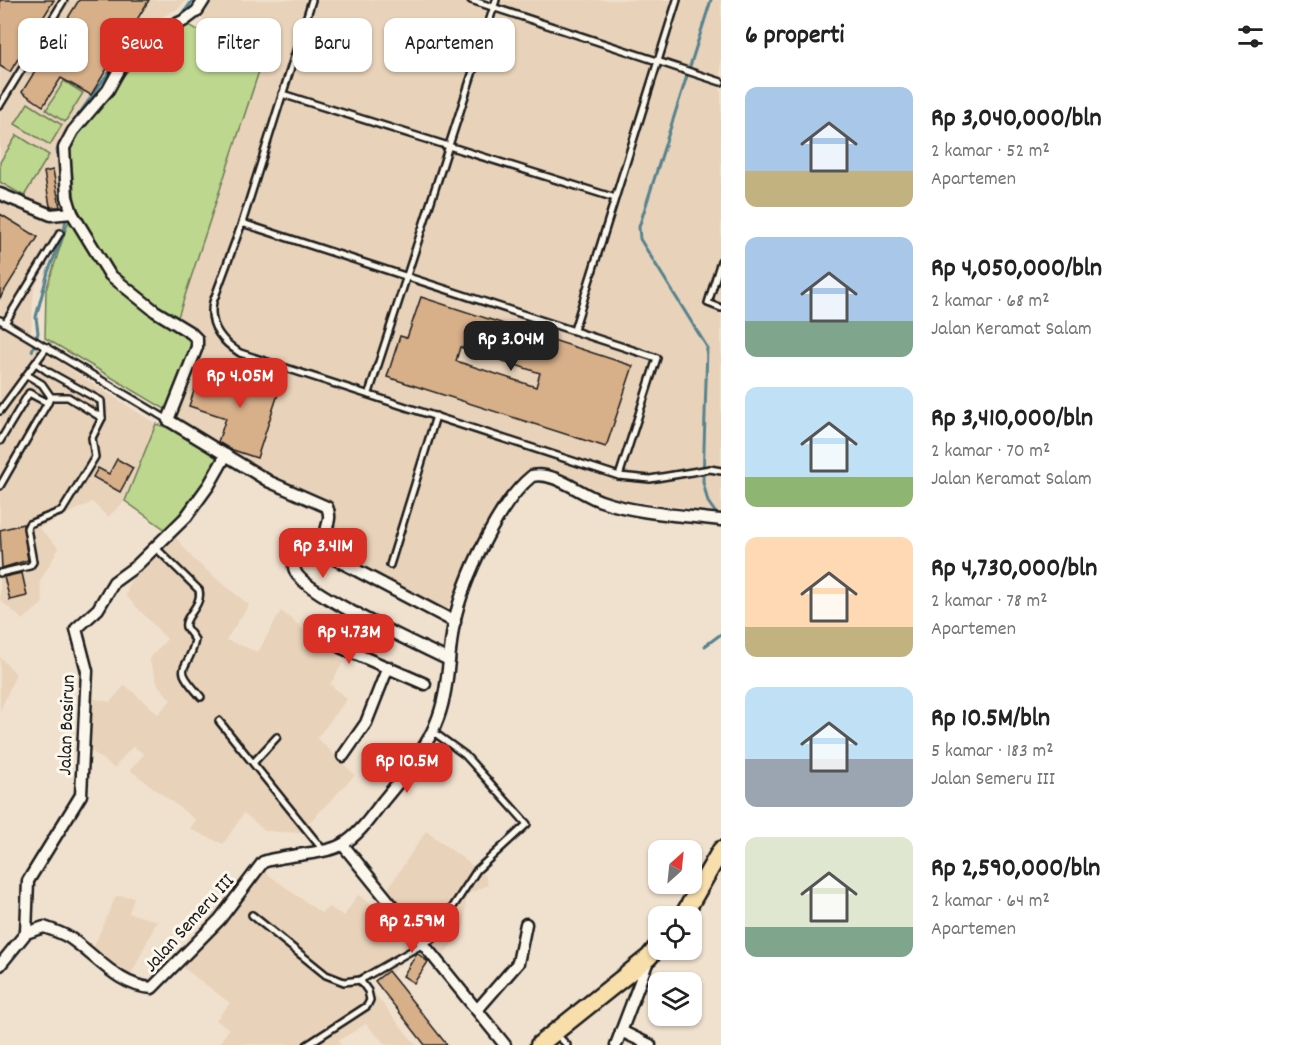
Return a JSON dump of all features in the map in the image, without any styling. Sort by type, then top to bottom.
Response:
[{"type":"main road","points":[[689,906],[721,850]]},
{"type":"main road","points":[[539,1045],[648,957]]},
{"type":"street","points":[[204,0],[197,11],[185,20],[137,45],[124,61],[108,90],[73,131],[64,148],[67,213],[110,275],[197,339],[197,347],[168,420],[289,492],[327,507],[329,511],[323,540],[326,549],[342,564],[455,622]]},
{"type":"street","points":[[0,195],[51,215],[67,213]]},
{"type":"street","name":"Jalan Basirun","points":[[26,933],[28,881],[81,795],[87,671],[76,629],[98,609],[114,582],[156,548],[200,499],[226,455]]},
{"type":"street","points":[[505,1045],[343,845],[393,790],[432,731],[441,709],[455,622],[466,587],[480,552],[515,492],[532,476],[546,476],[592,498],[617,506],[717,520]]},
{"type":"street","points":[[323,540],[296,555],[294,564],[296,572],[311,587],[358,614],[449,660]]},
{"type":"street","points":[[358,614],[340,647],[425,684]]},
{"type":"street","points":[[343,756],[366,723],[388,668]]},
{"type":"street","name":"Jalan Semeru III","points":[[26,933],[44,927],[61,933],[118,977],[142,987],[152,988],[220,919],[263,862],[343,845]]},
{"type":"street","points":[[477,1010],[518,963],[526,924]]},
{"type":"street","points":[[0,965],[26,933]]},
{"type":"street","points":[[616,1045],[651,960]]},
{"type":"street","points":[[621,1031],[650,1045]]},
{"type":"lane","points":[[0,105],[64,0]]},
{"type":"lane","points":[[312,0],[242,223],[211,312],[219,337],[240,353],[369,393],[619,477],[650,479],[710,470],[721,471]]},
{"type":"lane","points":[[471,0],[721,82]]},
{"type":"lane","points":[[369,393],[496,0]]},
{"type":"lane","points":[[574,330],[677,0]]},
{"type":"lane","points":[[282,94],[615,198]]},
{"type":"lane","points":[[242,223],[657,358],[619,477]]},
{"type":"lane","points":[[60,233],[3,322],[168,420]]},
{"type":"lane","points":[[721,261],[708,303],[721,308]]},
{"type":"lane","points":[[0,411],[47,347]]},
{"type":"lane","points":[[0,573],[30,566],[33,562],[27,528],[29,524],[62,511],[66,506],[95,458],[92,438],[102,418],[101,401],[36,363]]},
{"type":"lane","points":[[27,375],[42,384],[49,400]]},
{"type":"lane","points":[[68,397],[70,388],[75,386]]},
{"type":"lane","points":[[0,441],[29,393],[49,400],[68,397],[102,418]]},
{"type":"lane","points":[[0,486],[49,400]]},
{"type":"lane","points":[[390,565],[436,416]]},
{"type":"lane","points":[[156,548],[199,590],[199,602],[186,622],[195,640],[183,672],[184,678],[201,697]]},
{"type":"lane","points":[[219,721],[323,850]]},
{"type":"lane","points":[[252,915],[326,975],[344,982],[360,980],[432,939],[477,870],[527,824],[465,755],[432,731]]},
{"type":"lane","points":[[254,762],[277,737]]},
{"type":"lane","points":[[307,1045],[367,1006],[370,1000],[368,992],[360,980]]},
{"type":"lane","points":[[554,1033],[567,1045]]},
{"type":"shaded area","points":[[0,0],[186,0],[178,9],[159,18],[100,18],[100,72],[107,72],[92,95],[68,123],[55,151],[65,206],[51,211],[0,192]]},
{"type":"shaded area","points":[[209,0],[721,0],[721,512],[602,497],[541,473],[522,475],[501,501],[446,612],[365,571],[335,549],[328,534],[334,502],[287,489],[178,422],[178,409],[204,343],[202,332],[178,317],[259,72],[281,72],[281,18],[203,18]]},
{"type":"shaded area","points":[[0,198],[64,223],[64,231],[34,289],[31,333],[37,348],[156,424],[125,501],[108,517],[92,502],[39,528],[59,548],[40,581],[43,603],[23,620],[0,600]]},
{"type":"shaded area","points":[[174,535],[194,560],[249,605],[226,640],[258,652],[281,611],[344,662],[330,684],[347,699],[317,738],[355,775],[299,833],[265,831],[244,813],[223,844],[190,829],[196,820],[130,770],[144,754],[133,746],[114,768],[87,748],[90,698],[110,702],[125,685],[158,714],[171,700],[158,685],[149,659],[167,639],[126,596],[129,584],[139,569]]},
{"type":"shaded area","points":[[0,657],[16,674],[0,711]]},
{"type":"shaded area","points":[[426,831],[485,875],[488,885],[466,895],[465,926],[440,960],[387,890]]},
{"type":"shaded area","points":[[262,870],[321,913],[329,907],[344,916],[358,895],[389,915],[417,950],[393,971],[365,982],[416,1045],[386,1045],[366,1024],[338,1041],[341,1045],[219,1044],[229,1029],[216,1020],[230,1003],[182,967],[233,909]]},
{"type":"shaded area","points":[[116,896],[134,897],[129,913],[157,921],[130,977],[113,968],[92,950]]},
{"type":"green space","points":[[187,24],[196,29],[196,72],[259,72],[178,317],[157,306],[118,277],[101,255],[75,203],[70,143],[127,72],[184,72],[184,26]]},
{"type":"green space","points":[[64,81],[83,93],[65,122],[46,110]]},
{"type":"green space","points":[[28,103],[62,125],[50,145],[15,124]]},
{"type":"green space","points":[[17,135],[49,155],[24,196],[0,182],[0,162]]},
{"type":"green space","points":[[69,220],[97,264],[189,335],[193,343],[168,411],[45,338],[46,290]]},
{"type":"green space","points":[[156,424],[175,430],[221,458],[201,488],[166,530],[125,501]]},
{"type":"building","points":[[0,0],[54,0],[43,18],[18,18],[18,59],[10,72],[0,66]]},
{"type":"building","points":[[79,0],[149,0],[138,18],[100,18],[100,72],[105,72],[91,95],[61,78],[43,106],[22,92],[34,72],[88,72],[88,18],[68,18]]},
{"type":"building","points":[[53,170],[60,207],[50,206],[44,172]]},
{"type":"building","points":[[0,214],[38,237],[0,298]]},
{"type":"building","points":[[421,297],[633,366],[606,447],[387,377],[400,336],[407,338]],"holes":[[[460,347],[540,373],[536,387],[456,361]]]},
{"type":"building","points":[[242,369],[282,382],[257,458],[230,449],[218,442],[226,418],[189,406],[199,376],[236,389]]},
{"type":"building","points":[[117,459],[133,468],[120,492],[93,477],[98,468],[109,474]]},
{"type":"building","points":[[23,524],[28,560],[2,568],[0,530]]},
{"type":"building","points":[[22,573],[27,596],[10,600],[4,577]]},
{"type":"building","points":[[417,953],[428,962],[414,983],[403,976]]},
{"type":"building","points":[[388,971],[447,1045],[425,1045],[375,981]]},
{"type":"waterway","points":[[71,125],[127,47],[148,28],[182,15],[193,0]]},
{"type":"waterway","points":[[711,0],[639,227],[640,239],[707,347],[703,482],[708,502],[718,516]]},
{"type":"waterway","points":[[60,169],[57,150],[61,144]]},
{"type":"waterway","points":[[32,351],[38,333],[36,317],[48,272],[64,233],[66,217]]},
{"type":"waterway","points":[[705,646],[721,634]]}]
